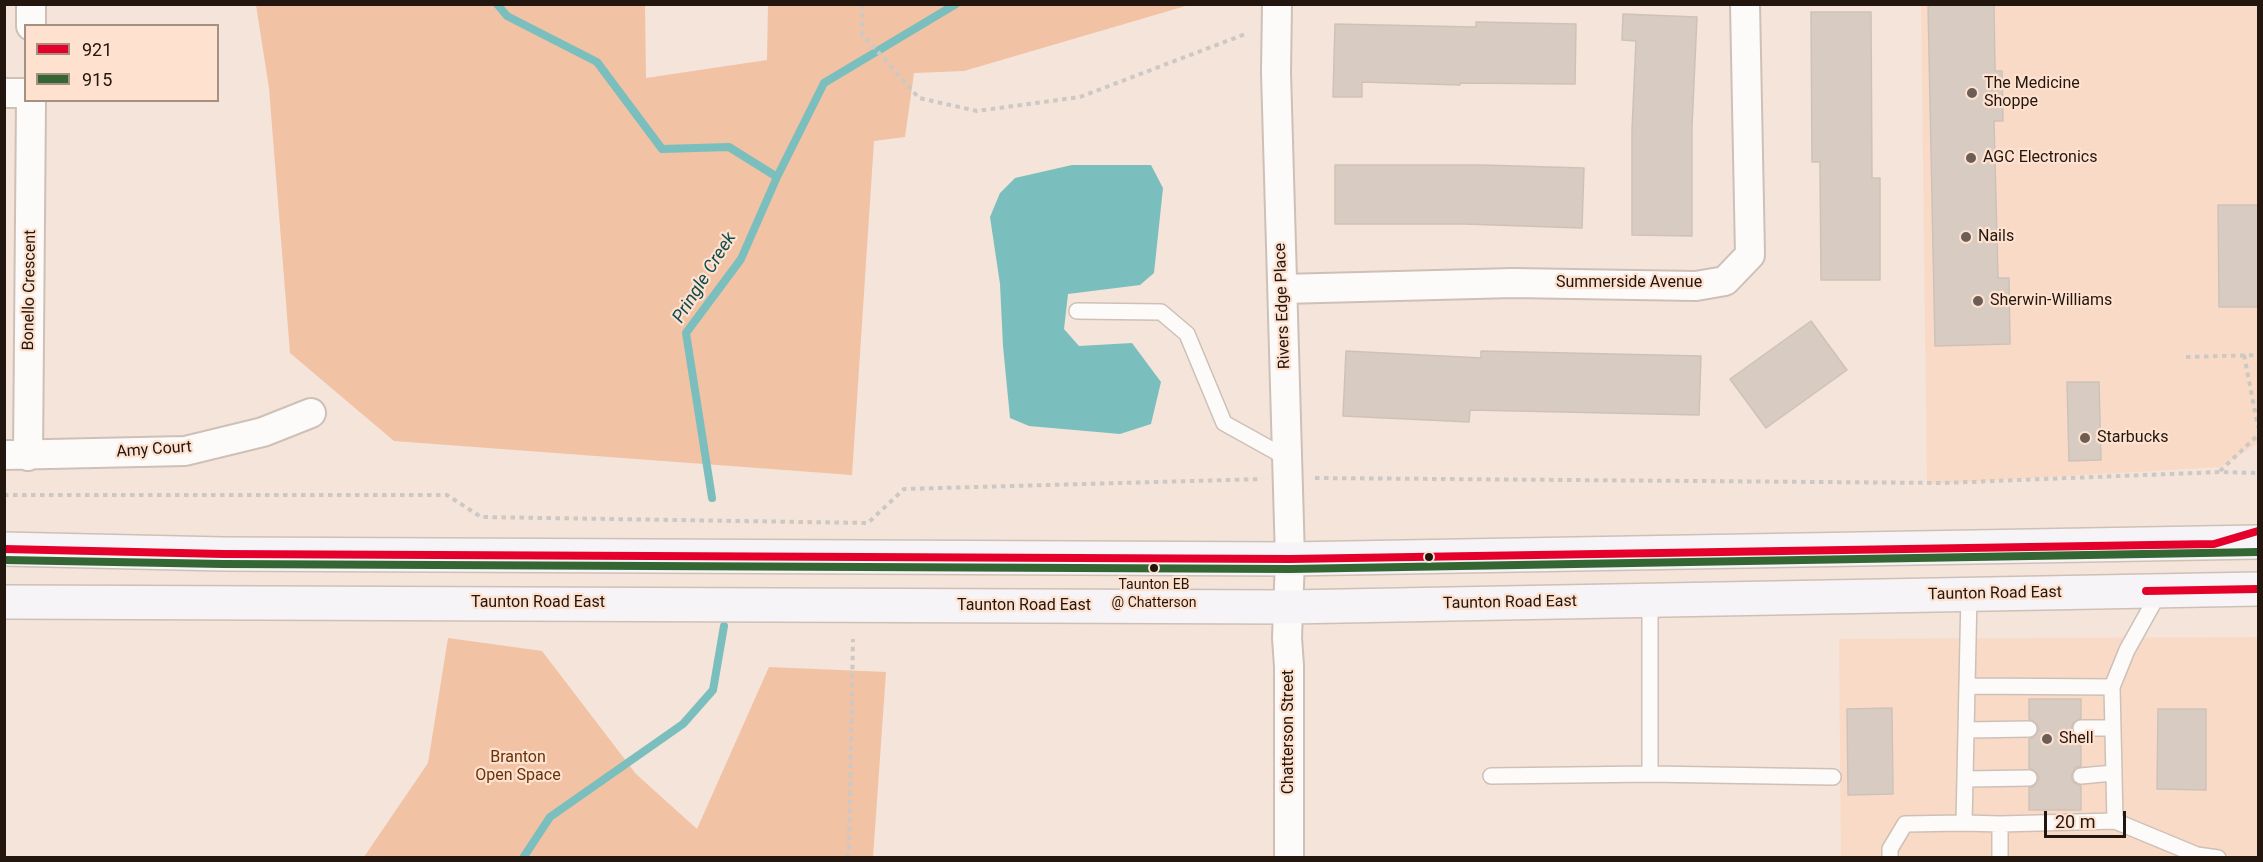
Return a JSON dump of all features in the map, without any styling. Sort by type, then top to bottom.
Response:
[{"type":"main road","points":[[2214,544],[2259,531]]},
{"type":"main road","points":[[4,549],[223,554],[1290,559],[2259,542]]},
{"type":"main road","points":[[223,554],[225,602]]},
{"type":"main road","name":"Taunton Road East","points":[[4,602],[1289,607],[2259,589]]},
{"type":"main road","points":[[2212,590],[2259,607]]},
{"type":"street","points":[[31,4],[31,24]]},
{"type":"street","name":"Summerside Avenue","points":[[1282,289],[1513,283],[1696,286],[1725,281],[1750,255],[1745,4]]},
{"type":"street","name":"Rivers Edge Place","points":[[1277,13],[1276,72],[1290,559],[1289,607]]},
{"type":"street","points":[[4,93],[24,93]]},
{"type":"street","name":"Bonello Crescent","points":[[16,456],[32,102]]},
{"type":"street","name":"Amy Court","points":[[16,456],[185,451],[263,432],[311,413]]},
{"type":"street","name":"Chatterson Street","points":[[1289,607],[1287,638],[1289,858]]},
{"type":"lane","points":[[1077,311],[1161,312],[1187,334],[1224,423],[1287,468]]},
{"type":"lane","points":[[2115,821],[2112,687],[2127,650],[2160,591]]},
{"type":"lane","points":[[1964,823],[1969,594]]},
{"type":"lane","points":[[1650,601],[1650,774]]},
{"type":"lane","points":[[1968,686],[2112,687]]},
{"type":"lane","points":[[2081,728],[2113,728]]},
{"type":"lane","points":[[1967,730],[2029,729]]},
{"type":"lane","points":[[2081,776],[2113,773]]},
{"type":"lane","points":[[1491,776],[1650,774],[1833,777]]},
{"type":"lane","points":[[1966,779],[2029,778]]},
{"type":"lane","points":[[1890,858],[1890,849],[1905,824],[2000,825],[2115,821],[2196,856],[2218,858]]},
{"type":"lane","points":[[2000,825],[2000,858]]},
{"type":"path","points":[[862,4],[862,34],[918,98],[977,111],[1080,97],[1277,13]]},
{"type":"path","points":[[2244,355],[2259,427]]},
{"type":"path","points":[[2186,357],[2259,355]]},
{"type":"path","points":[[2219,471],[2259,435]]},
{"type":"path","points":[[4,495],[447,495],[481,517],[868,523],[904,489],[1287,468],[1944,483],[2219,471],[2259,473]]},
{"type":"path","points":[[847,858],[849,851],[853,639]]},
{"type":"shaded area","points":[[1921,5],[2258,5],[2258,443],[2221,467],[1927,484]]},
{"type":"shaded area","points":[[2258,637],[2258,857],[1841,857],[1839,639]]},
{"type":"green space","points":[[256,5],[645,5],[646,78],[767,60],[768,5],[1189,5],[964,71],[914,73],[905,137],[874,141],[852,475],[394,441],[290,353],[269,88]]},
{"type":"green space","name":"Branton Open Space","points":[[448,638],[542,651],[636,774],[697,829],[769,667],[886,672],[873,857],[364,857],[428,763]]},
{"type":"water","points":[[1072,165],[1151,165],[1163,188],[1154,273],[1140,285],[1068,294],[1064,329],[1079,346],[1132,343],[1161,382],[1151,424],[1120,434],[1029,426],[1010,418],[1000,284],[990,217],[1000,193],[1015,178]]},
{"type":"building","points":[[1928,4],[1994,4],[1995,71],[2002,71],[2003,121],[1994,121],[1998,278],[2009,278],[2010,344],[1935,346]]},
{"type":"building","points":[[1811,12],[1871,12],[1872,178],[1880,178],[1880,280],[1821,280],[1820,162],[1812,162]]},
{"type":"building","points":[[1623,14],[1697,17],[1692,126],[1692,236],[1632,235],[1632,130],[1636,41],[1622,40]]},
{"type":"building","points":[[1476,22],[1576,24],[1575,84],[1460,83],[1460,85],[1362,82],[1362,97],[1333,97],[1335,24],[1476,27]]},
{"type":"building","points":[[1335,165],[1584,168],[1582,228],[1464,224],[1335,224]]},
{"type":"building","points":[[2218,205],[2259,205],[2259,307],[2219,307]]},
{"type":"building","points":[[1811,321],[1847,370],[1766,428],[1730,379]]},
{"type":"building","points":[[1346,351],[1481,358],[1481,351],[1701,356],[1699,415],[1470,410],[1469,422],[1343,416]]},
{"type":"building","name":"Starbucks","points":[[2067,382],[2099,382],[2101,460],[2069,461]]},
{"type":"building","points":[[2029,699],[2081,699],[2081,718],[2073,723],[2071,729],[2076,736],[2081,738],[2081,766],[2075,768],[2071,776],[2073,782],[2081,786],[2081,810],[2029,810],[2029,788],[2034,786],[2039,778],[2037,773],[2029,768],[2029,739],[2034,737],[2039,729],[2037,724],[2029,719]]},
{"type":"building","points":[[1892,708],[1893,794],[1848,795],[1847,709]]},
{"type":"building","points":[[2158,709],[2206,709],[2206,790],[2157,789]]},
{"type":"waterway","name":"Pringle Creek","points":[[497,4],[507,16],[597,62],[662,149],[729,147],[777,177]]},
{"type":"waterway","name":"Pringle Creek","points":[[712,498],[686,333],[741,259],[777,177],[824,83],[956,4]]},
{"type":"waterway","name":"Pringle Creek","points":[[523,858],[550,817],[683,724],[713,690],[724,626]]},
{"type":"transit line","name":"921","points":[[4,549],[223,554],[1290,559],[2214,544],[2258,531]]},
{"type":"transit line","name":"915","points":[[4,560],[223,564],[1290,569],[2258,552]]},
{"type":"transit line","name":"921","points":[[2146,591],[2258,589]]},
{"type":"place","name":"The Medicine Shoppe","points":[[1972,93]]},
{"type":"place","name":"AGC Electronics","points":[[1971,158]]},
{"type":"place","name":"Nails","points":[[1966,237]]},
{"type":"place","name":"Sherwin-Williams","points":[[1978,301]]},
{"type":"place","name":"Starbucks","points":[[2085,438]]},
{"type":"place","name":"Taunton EB @ Chatterson","points":[[1154,568]]},
{"type":"place","name":"Shell","points":[[2047,739]]}]
